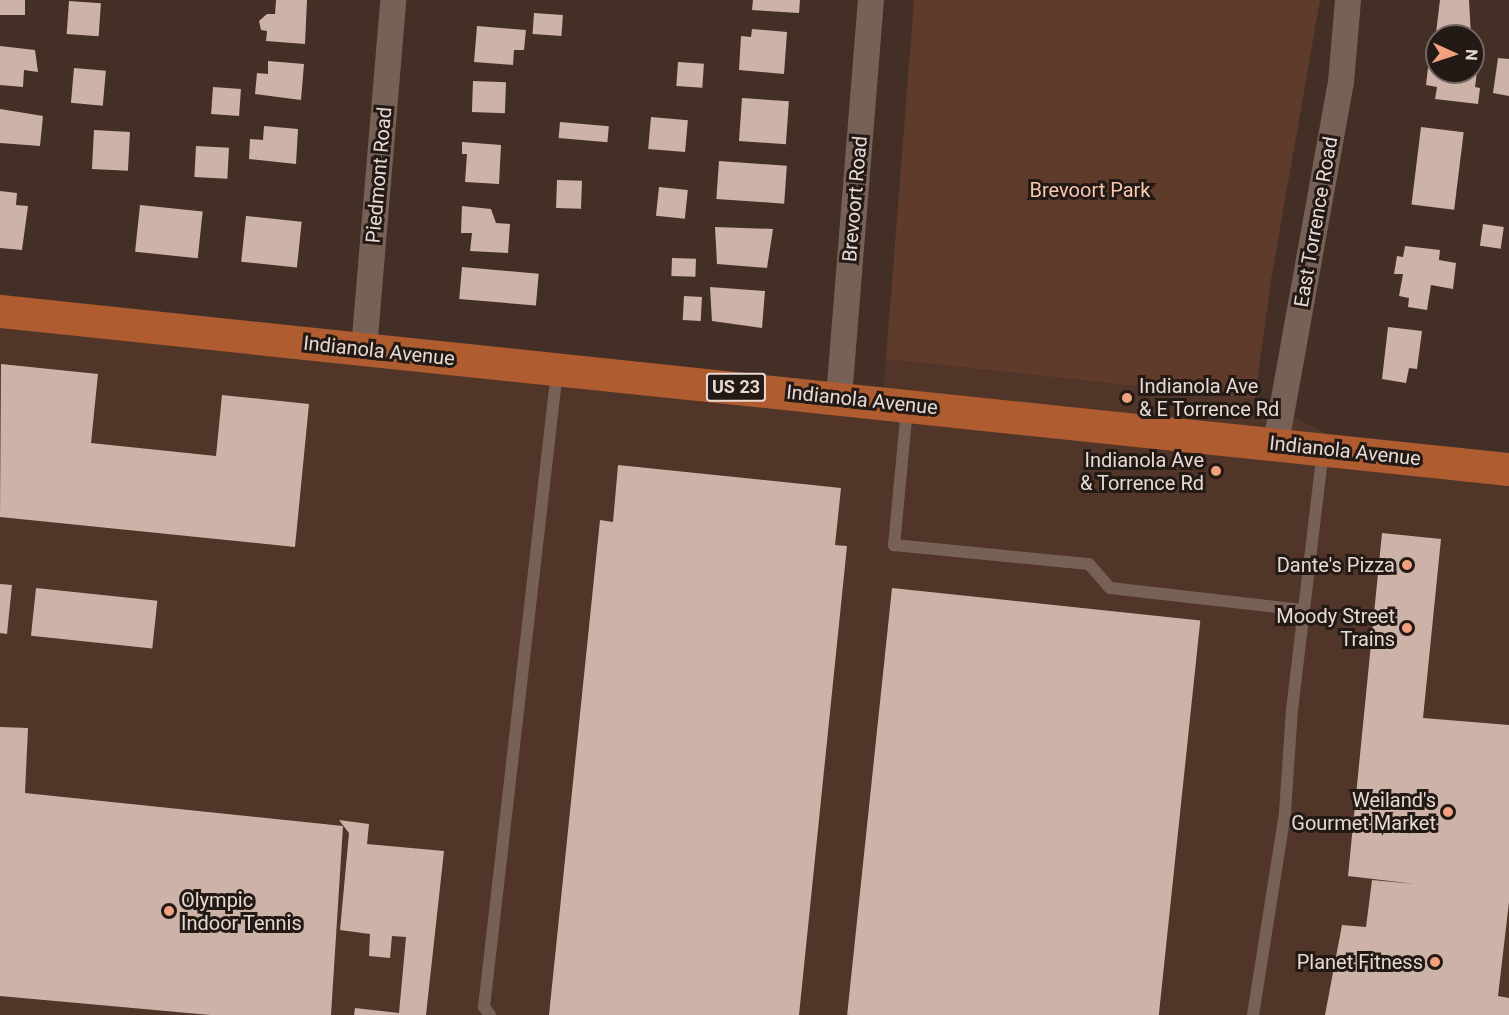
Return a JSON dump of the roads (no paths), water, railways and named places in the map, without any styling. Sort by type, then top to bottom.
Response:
[{"type":"main road","name":"Indianola Avenue","points":[[0,311],[908,404],[1509,469]]},
{"type":"street","name":"Piedmont Road","points":[[363,349],[393,0]]},
{"type":"street","name":"Brevoort Road","points":[[839,397],[871,0]]},
{"type":"street","name":"East Torrence Road","points":[[1276,443],[1341,82],[1348,0]]},
{"type":"lane","points":[[490,1015],[484,1007],[558,369]]},
{"type":"lane","points":[[908,404],[894,546],[1089,564],[1110,588],[1304,610]]},
{"type":"lane","points":[[1254,1015],[1285,812],[1304,610],[1323,448]]},
{"type":"place","name":"Indianola Ave & E Torrence Rd","points":[[1127,398]]},
{"type":"place","name":"Indianola Ave & Torrence Rd","points":[[1216,471]]},
{"type":"place","name":"Dante's Pizza","points":[[1407,565]]},
{"type":"place","name":"Moody Street Trains","points":[[1407,628]]},
{"type":"place","name":"Weiland's Gourmet Market","points":[[1448,812]]},
{"type":"place","name":"Olympic Indoor Tennis","points":[[169,911]]},
{"type":"place","name":"Planet Fitness","points":[[1435,962]]},
{"type":"park label","name":"Brevoort Park","points":[[1090,190]]}]
